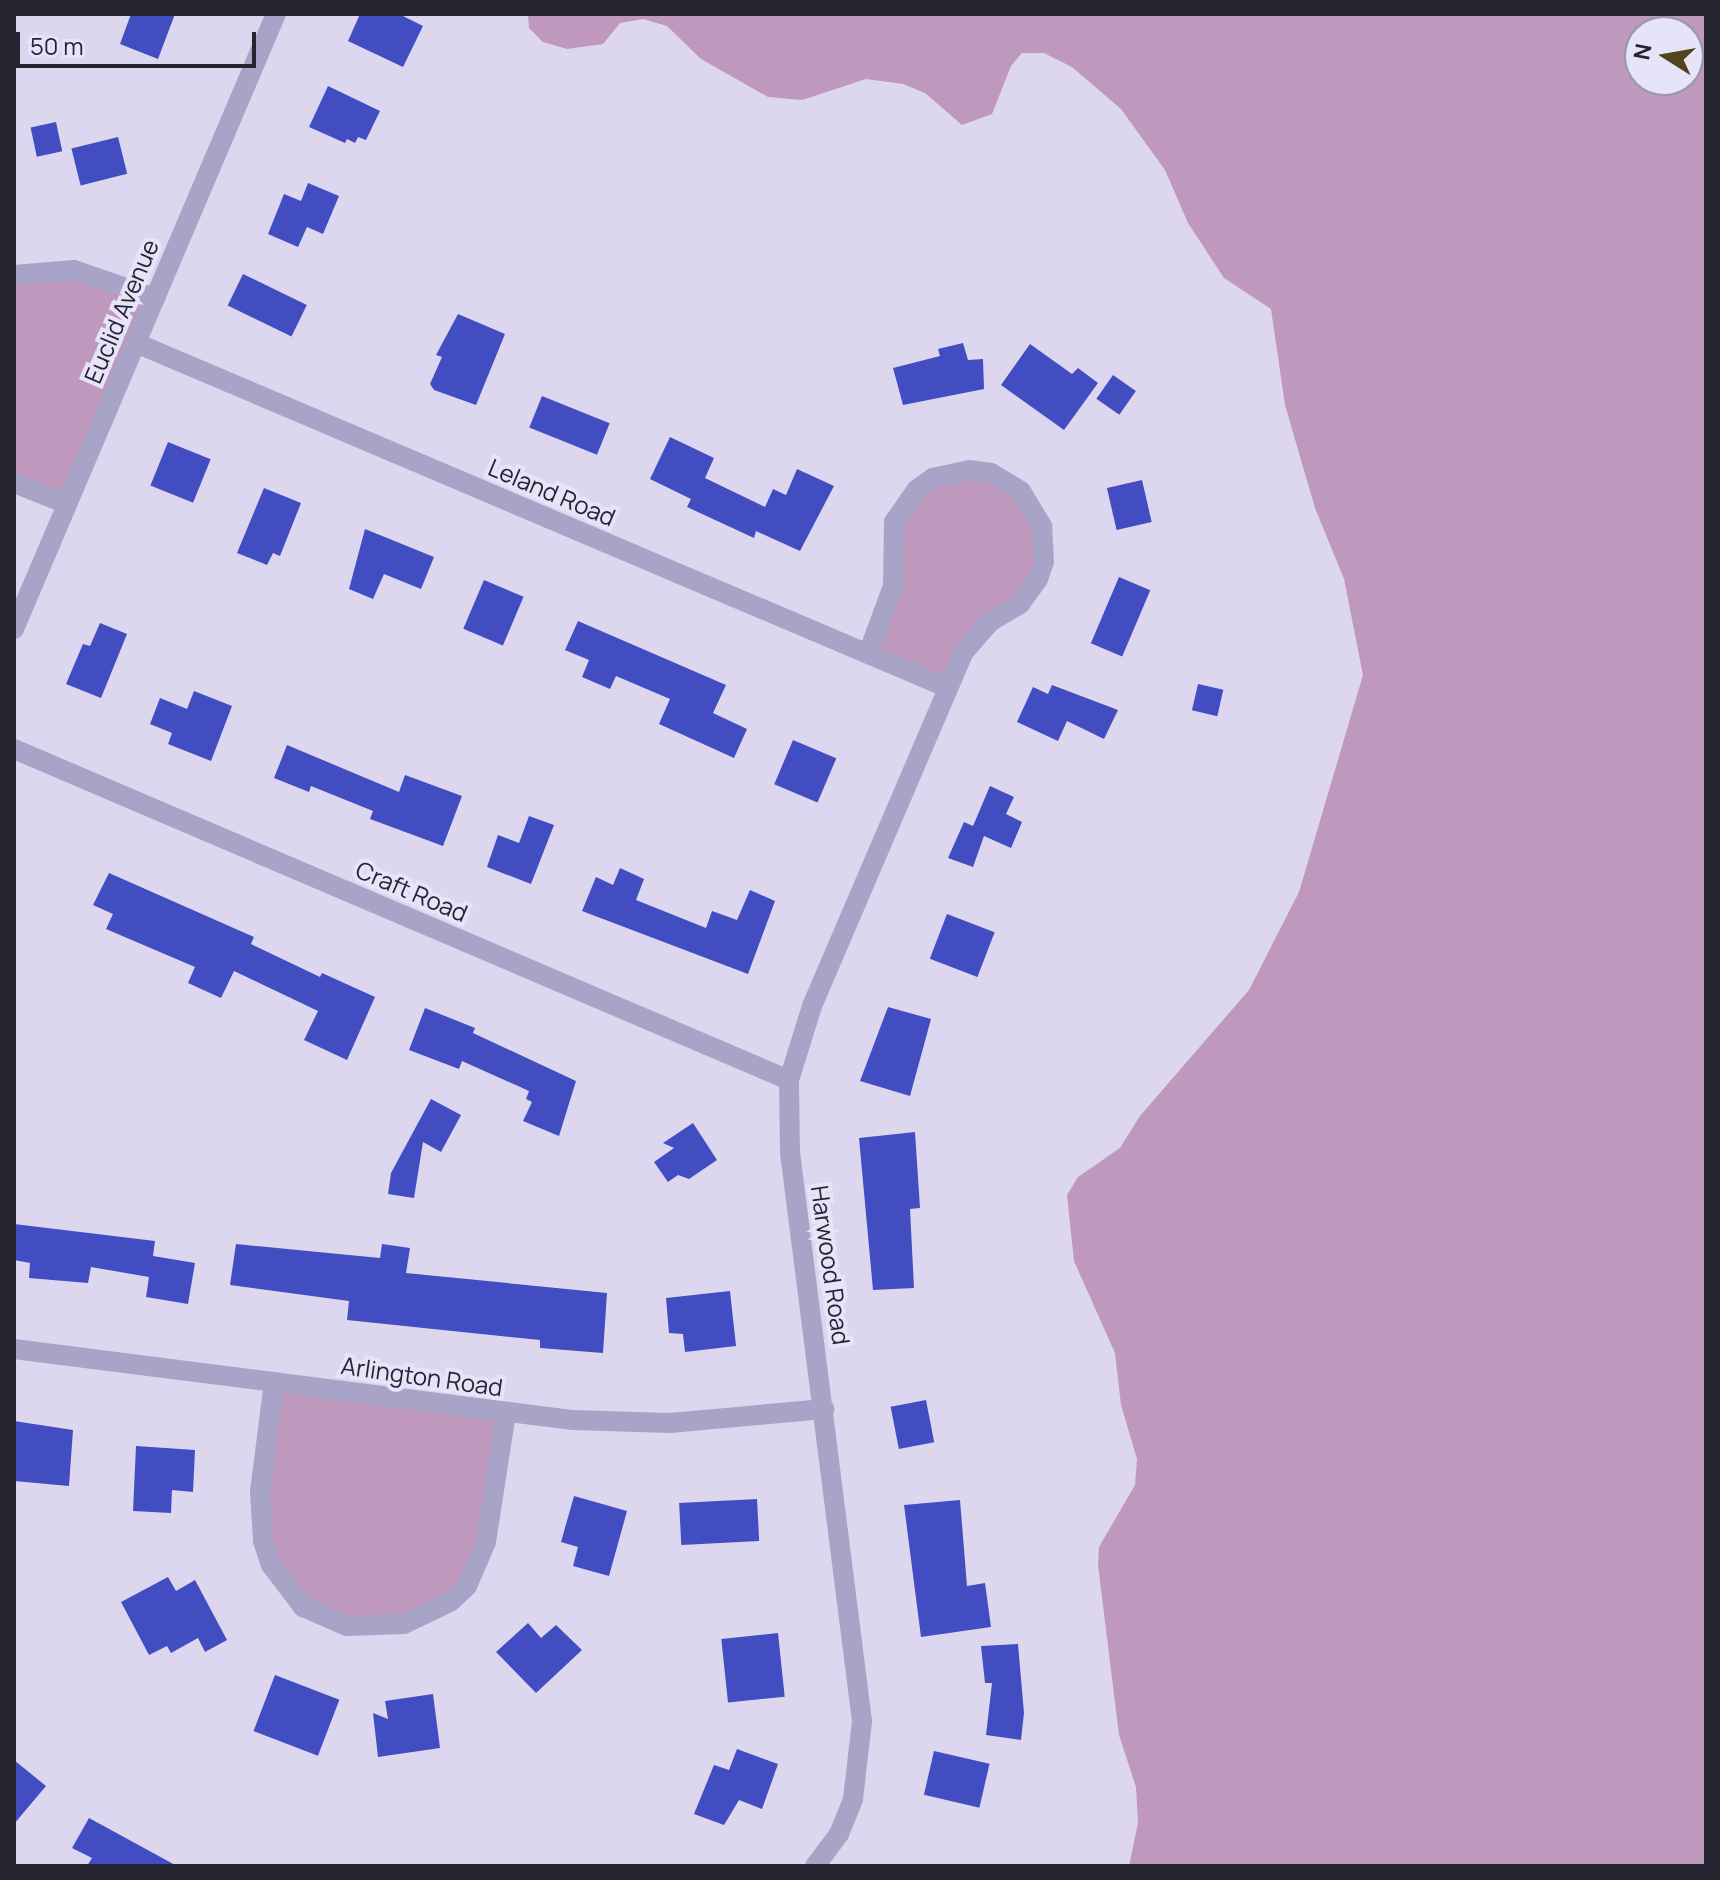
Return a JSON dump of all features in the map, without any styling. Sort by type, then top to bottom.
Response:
[{"type":"street","name":"Euclid Avenue","points":[[14,629],[276,14]]},
{"type":"street","points":[[14,275],[74,270],[155,298]]},
{"type":"street","name":"Leland Road","points":[[136,343],[948,688]]},
{"type":"street","name":"Harwood Road","points":[[815,1866],[839,1834],[853,1799],[862,1721],[790,1153],[789,1080],[812,1006],[948,688],[975,635],[1020,604],[1044,562],[1042,526],[1030,500],[991,473],[970,470],[933,478],[903,504],[891,544],[893,586],[868,654]]},
{"type":"street","points":[[14,483],[67,504]]},
{"type":"street","name":"Craft Road","points":[[14,749],[789,1080]]},
{"type":"street","name":"Arlington Road","points":[[14,1349],[506,1413],[670,1423],[824,1409]]},
{"type":"street","points":[[274,1382],[260,1492],[263,1541],[271,1565],[303,1607],[347,1626],[375,1629],[404,1624],[450,1602],[467,1586],[486,1542],[506,1413]]},
{"type":"shaded area","points":[[528,14],[1706,15],[1706,1866],[1129,1866],[1138,1823],[1136,1787],[1119,1735],[1098,1565],[1099,1547],[1135,1485],[1137,1459],[1121,1405],[1115,1353],[1074,1261],[1067,1195],[1078,1177],[1120,1148],[1140,1116],[1249,990],[1299,892],[1363,675],[1344,579],[1315,508],[1285,405],[1271,309],[1224,278],[1188,223],[1165,170],[1121,109],[1072,67],[1044,53],[1022,53],[1011,66],[992,114],[962,125],[925,93],[903,84],[866,79],[802,100],[768,97],[701,59],[667,26],[643,19],[620,23],[603,44],[567,49],[543,42],[529,28]]},
{"type":"shaded area","points":[[46,270],[155,298],[67,504],[14,483],[14,275]]},
{"type":"shaded area","points":[[951,472],[1021,491],[1044,562],[948,688],[868,654],[888,609],[894,522]]},
{"type":"shaded area","points":[[274,1382],[506,1413],[479,1565],[429,1615],[322,1619],[263,1541]]},
{"type":"building","points":[[131,14],[175,14],[158,59],[120,44]]},
{"type":"building","points":[[360,14],[399,14],[423,26],[403,67],[348,41]]},
{"type":"building","points":[[328,86],[380,111],[366,140],[358,137],[355,143],[347,139],[345,143],[309,127]]},
{"type":"building","points":[[56,122],[62,151],[37,157],[31,127]]},
{"type":"building","points":[[118,137],[127,174],[81,185],[71,149]]},
{"type":"building","points":[[308,183],[339,196],[323,234],[307,227],[298,247],[268,234],[284,194],[301,201]]},
{"type":"building","points":[[243,274],[307,305],[291,337],[228,305]]},
{"type":"building","points":[[458,314],[505,334],[476,405],[434,390],[430,384],[442,357],[436,355]]},
{"type":"building","points":[[963,343],[968,360],[983,359],[984,389],[903,405],[893,368],[940,356],[938,349]]},
{"type":"building","points":[[1030,344],[1072,374],[1078,368],[1098,383],[1064,430],[1001,385]]},
{"type":"building","points":[[1113,375],[1136,391],[1119,415],[1096,399]]},
{"type":"building","points":[[542,396],[610,423],[597,455],[529,428]]},
{"type":"building","points":[[670,437],[714,458],[705,478],[765,507],[773,489],[786,495],[797,469],[834,486],[800,551],[756,531],[754,538],[687,507],[691,499],[650,479]]},
{"type":"building","points":[[168,442],[211,459],[193,503],[150,486]]},
{"type":"building","points":[[1142,480],[1152,522],[1117,530],[1107,488]]},
{"type":"building","points":[[264,488],[301,503],[280,556],[273,553],[267,565],[237,553]]},
{"type":"building","points":[[365,529],[434,557],[421,589],[384,574],[373,599],[349,589]]},
{"type":"building","points":[[1119,577],[1150,590],[1122,657],[1091,643]]},
{"type":"building","points":[[484,580],[524,597],[503,646],[463,629]]},
{"type":"building","points":[[578,621],[726,685],[713,713],[747,729],[734,758],[659,724],[670,699],[616,676],[610,689],[582,677],[589,660],[565,650]]},
{"type":"building","points":[[100,623],[127,634],[101,698],[66,684],[83,644],[90,646]]},
{"type":"building","points":[[1198,684],[1223,690],[1217,716],[1192,710]]},
{"type":"building","points":[[1052,685],[1118,710],[1104,739],[1067,721],[1058,741],[1017,722],[1033,687],[1048,694]]},
{"type":"building","points":[[194,691],[232,706],[211,761],[168,744],[172,733],[150,724],[160,698],[187,709]]},
{"type":"building","points":[[793,740],[836,758],[818,803],[774,784]]},
{"type":"building","points":[[287,745],[399,792],[405,775],[462,796],[443,846],[370,819],[373,811],[311,786],[309,792],[274,778]]},
{"type":"building","points":[[990,786],[1014,797],[1006,814],[1022,822],[1011,848],[984,836],[973,867],[948,858],[964,822],[973,826]]},
{"type":"building","points":[[529,816],[554,825],[531,884],[487,867],[498,835],[519,843]]},
{"type":"building","points":[[620,868],[644,879],[636,900],[706,928],[712,911],[737,920],[750,890],[775,901],[748,974],[582,911],[596,877],[613,885]]},
{"type":"building","points":[[109,873],[254,937],[251,944],[320,977],[322,973],[375,997],[347,1060],[304,1040],[318,1011],[234,971],[221,998],[188,983],[195,967],[106,929],[113,914],[93,905]]},
{"type":"building","points":[[947,914],[995,932],[977,977],[930,959]]},
{"type":"building","points":[[888,1007],[931,1019],[910,1096],[860,1081]]},
{"type":"building","points":[[425,1008],[475,1028],[473,1033],[576,1081],[559,1136],[523,1121],[532,1102],[526,1099],[529,1091],[462,1061],[459,1069],[409,1050]]},
{"type":"building","points":[[431,1099],[461,1115],[441,1152],[423,1142],[414,1198],[388,1194],[391,1173]]},
{"type":"building","points":[[693,1123],[717,1160],[689,1179],[678,1175],[668,1182],[654,1162],[674,1148],[663,1143]]},
{"type":"building","points":[[915,1132],[920,1208],[910,1209],[914,1288],[873,1290],[859,1138]]},
{"type":"building","points":[[14,1224],[155,1241],[153,1256],[195,1263],[188,1304],[146,1297],[149,1277],[91,1267],[88,1283],[29,1278],[30,1263],[14,1260]]},
{"type":"building","points":[[236,1244],[380,1258],[382,1244],[410,1248],[406,1273],[607,1293],[603,1353],[540,1348],[540,1340],[347,1320],[349,1301],[230,1285]]},
{"type":"building","points":[[730,1291],[736,1346],[685,1352],[683,1334],[669,1333],[666,1298]]},
{"type":"building","points":[[926,1400],[934,1442],[899,1449],[891,1407]]},
{"type":"building","points":[[14,1421],[73,1430],[69,1486],[14,1481]]},
{"type":"building","points":[[136,1446],[195,1450],[193,1492],[172,1490],[171,1513],[133,1511]]},
{"type":"building","points":[[574,1496],[627,1511],[609,1576],[573,1566],[578,1547],[561,1542]]},
{"type":"building","points":[[757,1499],[759,1541],[681,1545],[679,1503]]},
{"type":"building","points":[[960,1500],[967,1586],[985,1583],[991,1627],[921,1637],[904,1505]]},
{"type":"building","points":[[168,1577],[176,1591],[195,1580],[227,1640],[205,1652],[198,1638],[171,1653],[167,1646],[149,1655],[121,1602]]},
{"type":"building","points":[[528,1623],[541,1638],[556,1625],[582,1650],[536,1693],[496,1652]]},
{"type":"building","points":[[778,1633],[785,1697],[728,1703],[721,1639]]},
{"type":"building","points":[[1018,1644],[1024,1713],[1021,1740],[986,1735],[992,1683],[985,1683],[981,1646]]},
{"type":"building","points":[[275,1675],[339,1700],[318,1756],[253,1731]]},
{"type":"building","points":[[433,1694],[440,1748],[378,1757],[373,1713],[388,1719],[385,1701]]},
{"type":"building","points":[[737,1749],[778,1764],[762,1809],[739,1800],[724,1825],[694,1814],[714,1765],[729,1770]]},
{"type":"building","points":[[934,1751],[990,1764],[979,1808],[924,1795]]},
{"type":"building","points":[[14,1760],[46,1786],[14,1824]]},
{"type":"building","points":[[89,1818],[177,1866],[87,1866],[92,1858],[72,1848]]}]
